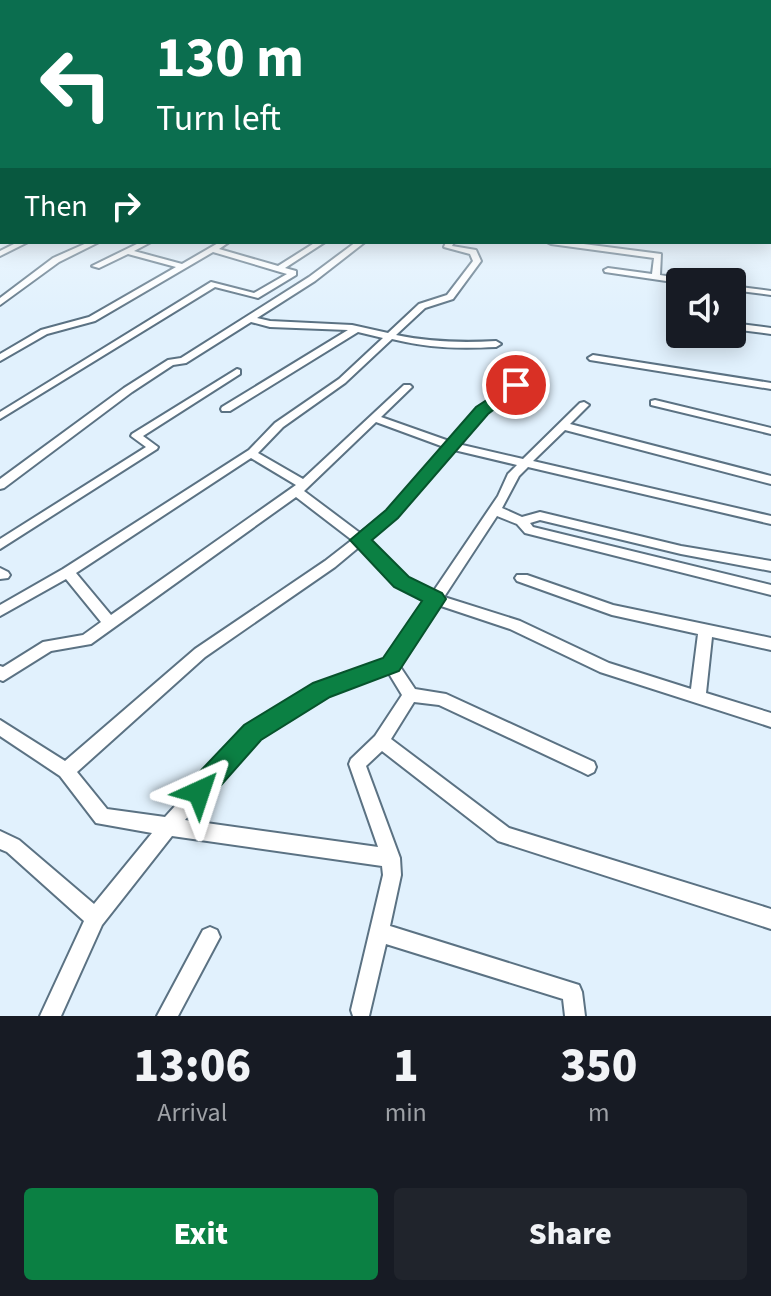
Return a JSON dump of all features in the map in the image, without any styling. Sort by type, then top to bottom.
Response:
[{"type":"street","points":[[0,254],[20,244]]},
{"type":"street","points":[[0,302],[56,260],[91,244]]},
{"type":"street","points":[[96,266],[143,244]]},
{"type":"street","points":[[0,358],[44,332],[92,319],[221,244]]},
{"type":"street","points":[[279,269],[318,244]]},
{"type":"street","points":[[0,485],[128,390],[171,362],[183,361],[250,319],[358,244]]},
{"type":"street","points":[[0,611],[68,572],[250,453],[279,425],[342,381],[422,306],[450,297],[477,261],[473,252],[448,247],[449,244]]},
{"type":"street","points":[[566,244],[658,256]]},
{"type":"street","points":[[656,277],[661,244]]},
{"type":"street","points":[[0,416],[214,284],[255,296],[293,273],[212,249]]},
{"type":"street","points":[[127,251],[182,266]]},
{"type":"street","points":[[608,270],[666,278]]},
{"type":"street","points":[[746,290],[771,293]]},
{"type":"street","points":[[250,319],[270,324],[357,329],[425,344],[496,344]]},
{"type":"street","points":[[746,328],[771,331]]},
{"type":"street","points":[[226,409],[357,329]]},
{"type":"street","points":[[593,358],[771,386]]},
{"type":"street","points":[[0,545],[153,447],[136,436],[237,372]]},
{"type":"street","points":[[66,771],[200,653],[330,564],[392,514],[482,410],[516,385]]},
{"type":"street","points":[[0,672],[3,675],[48,646],[86,640],[300,488],[407,387]]},
{"type":"street","points":[[655,403],[771,431]]},
{"type":"street","points":[[50,1016],[95,918],[168,826],[253,732],[321,690],[391,665],[495,510],[514,474],[584,405]]},
{"type":"street","points":[[374,418],[452,446],[771,520]]},
{"type":"street","points":[[564,426],[771,480]]},
{"type":"street","points":[[250,453],[300,488],[360,540],[402,582],[435,599],[515,625],[605,668],[771,720]]},
{"type":"street","points":[[495,510],[521,521],[529,530],[771,590]]},
{"type":"street","points":[[521,521],[540,516],[681,550],[771,566]]},
{"type":"street","points":[[68,572],[110,623]]},
{"type":"street","points":[[522,578],[612,610],[771,644]]},
{"type":"street","points":[[698,697],[706,629]]},
{"type":"street","points":[[391,665],[410,695]]},
{"type":"street","points":[[361,1010],[392,875],[391,858],[357,764],[381,741],[410,695]]},
{"type":"street","points":[[410,695],[441,699],[588,767]]},
{"type":"street","points":[[0,727],[66,771],[102,817],[391,858]]},
{"type":"street","points":[[381,741],[504,835],[771,919]]},
{"type":"street","points":[[0,840],[13,846],[95,918]]},
{"type":"street","points":[[379,932],[572,992],[575,1016]]},
{"type":"street","points":[[167,1016],[210,937]]},
{"type":"route","points":[[199,792],[253,732],[321,690],[391,665],[435,599],[402,582],[360,540],[392,514],[482,410],[516,385]]}]
